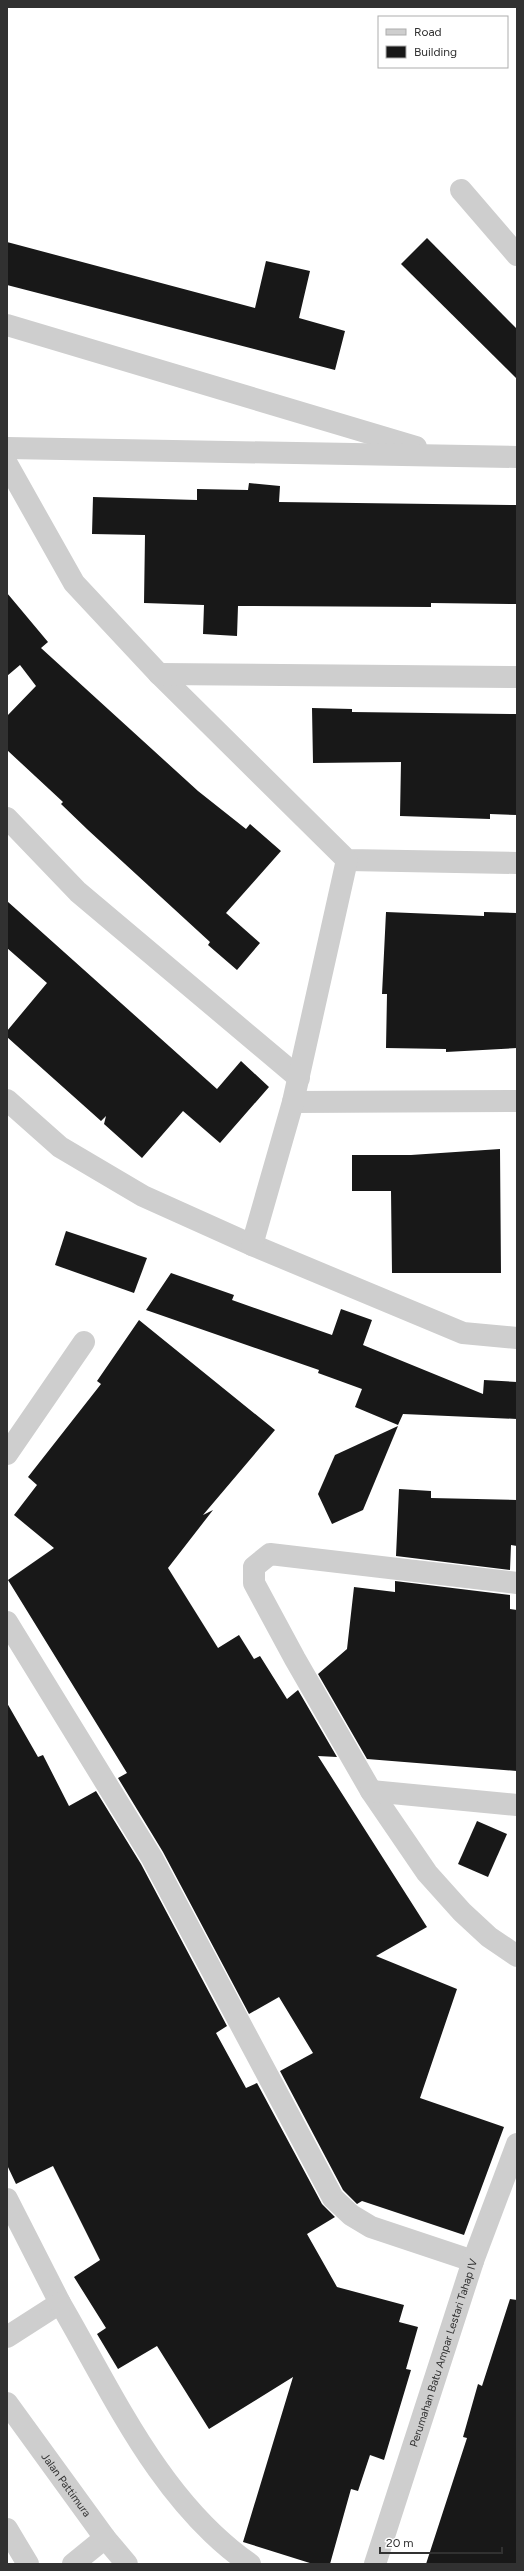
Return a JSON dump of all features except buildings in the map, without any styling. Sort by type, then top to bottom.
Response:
[{"type":"street","points":[[461,190],[517,255]]},
{"type":"street","points":[[7,325],[442,455]]},
{"type":"street","points":[[7,448],[517,457]]},
{"type":"street","points":[[7,464],[74,583],[159,674],[347,860],[517,863]]},
{"type":"street","points":[[159,674],[517,677]]},
{"type":"street","points":[[7,818],[78,892],[299,1078]]},
{"type":"street","points":[[252,1246],[299,1078],[347,860]]},
{"type":"street","points":[[7,1100],[60,1147],[143,1196],[252,1246],[463,1333],[517,1338]]},
{"type":"street","points":[[293,1102],[517,1101]]},
{"type":"street","points":[[7,1454],[84,1342]]},
{"type":"street","points":[[517,1583],[270,1554],[254,1567],[254,1583],[295,1659],[371,1791],[427,1873],[442,1890],[489,1937],[517,1956]]},
{"type":"street","points":[[7,1622],[152,1858],[333,2198],[351,2215],[371,2227],[473,2261]]},
{"type":"street","points":[[371,1791],[517,1805]]},
{"type":"street","name":"Perumahan Batu Ampar Lestari Tahap IV","points":[[375,2564],[473,2261],[517,2144]]},
{"type":"street","points":[[7,2199],[60,2303],[154,2464],[212,2533],[250,2564]]},
{"type":"street","points":[[7,2337],[60,2303]]},
{"type":"street","name":"Jalan Pattimura","points":[[7,2403],[105,2538],[127,2564]]},
{"type":"street","points":[[7,2529],[28,2564]]},
{"type":"street","points":[[73,2564],[105,2538]]}]
